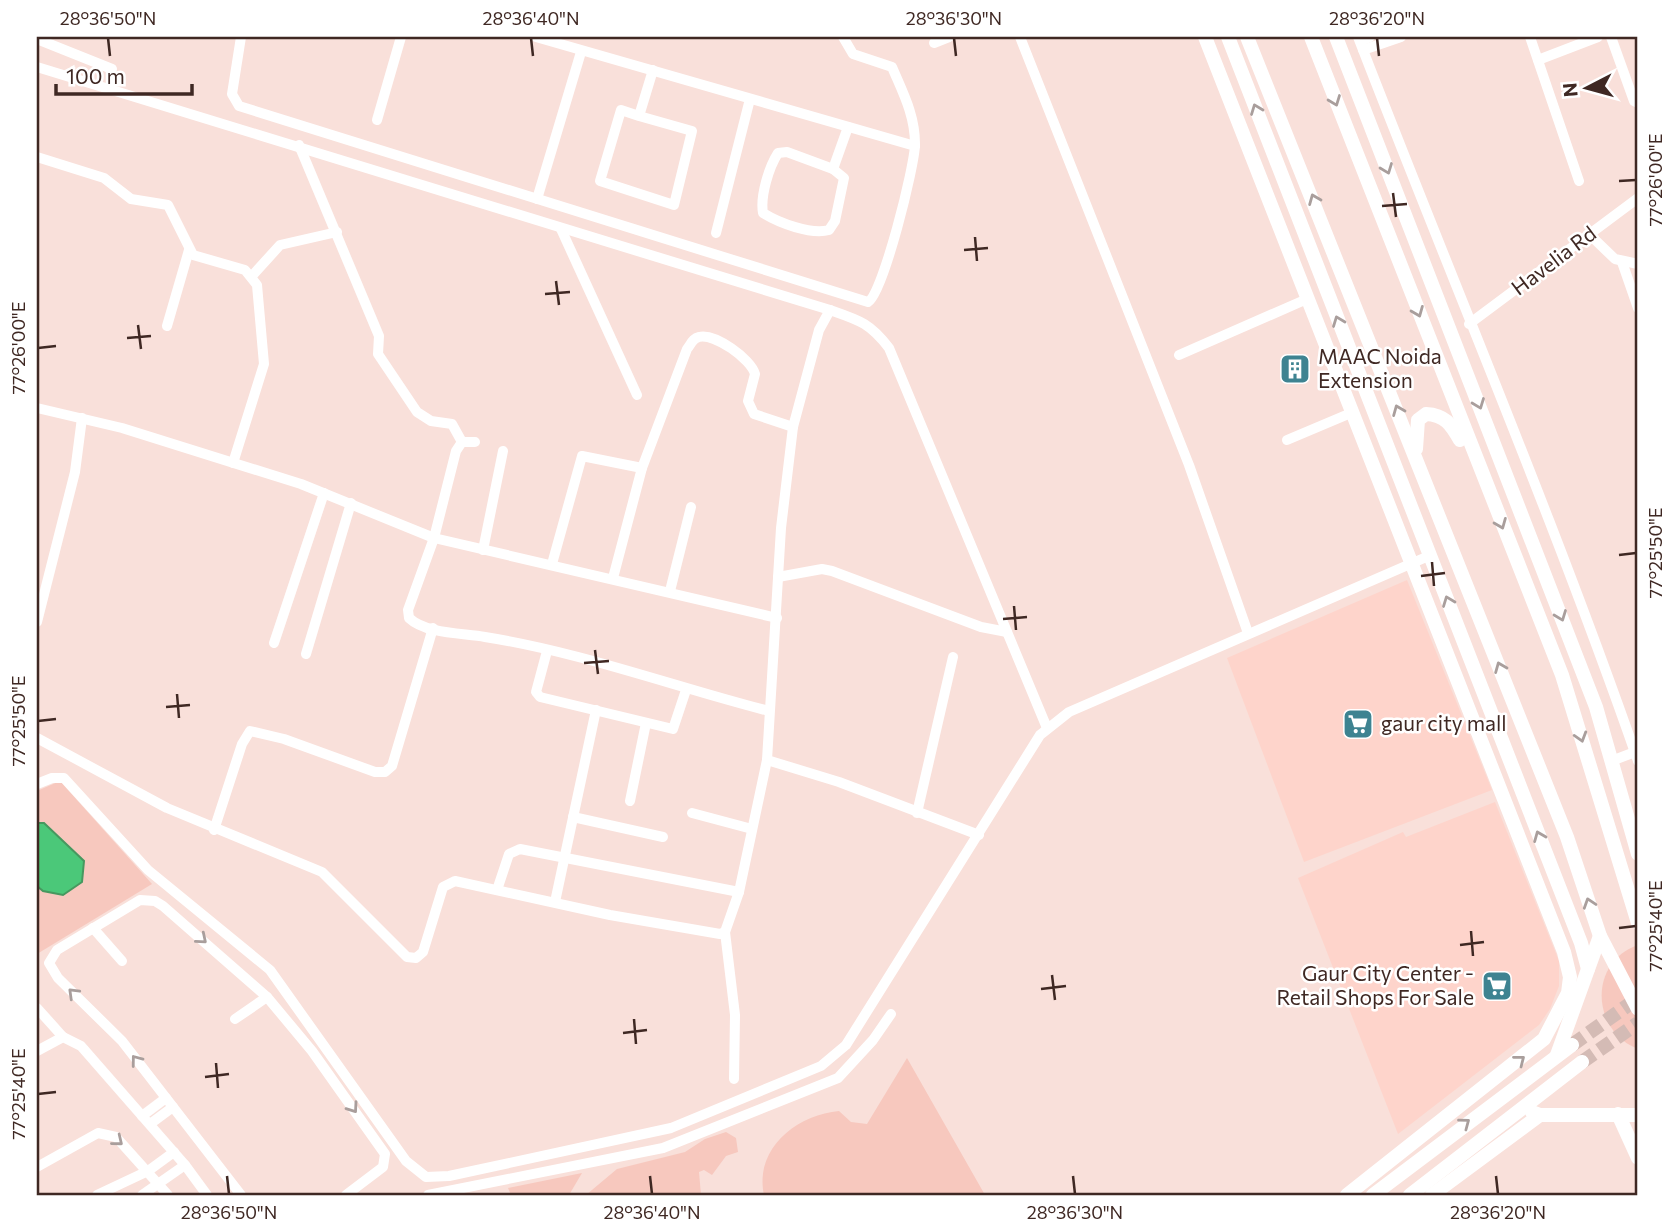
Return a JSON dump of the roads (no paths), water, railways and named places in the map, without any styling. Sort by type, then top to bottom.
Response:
[{"type":"street","points":[[241,37],[232,94],[239,106],[868,302],[879,290],[891,250],[915,146],[912,112],[892,67],[853,54],[844,37]]},
{"type":"street","points":[[377,120],[401,37]]},
{"type":"street","points":[[536,37],[915,146]]},
{"type":"street","points":[[934,43],[948,37]]},
{"type":"street","points":[[1020,37],[1189,465],[1248,633]]},
{"type":"street","points":[[1205,37],[1409,564],[1564,952],[1575,990],[1557,1055]]},
{"type":"street","points":[[1228,37],[1581,943],[1588,969]]},
{"type":"street","points":[[1247,37],[1567,837],[1600,936],[1638,1009]]},
{"type":"street","points":[[1311,37],[1562,676],[1636,914]]},
{"type":"street","points":[[1336,37],[1581,667],[1614,760],[1638,854]]},
{"type":"street","points":[[1401,37],[1363,41],[1469,324],[1559,543],[1637,757],[1614,760]]},
{"type":"street","points":[[1530,37],[1578,181]]},
{"type":"street","points":[[1538,60],[1598,37]]},
{"type":"street","points":[[1611,37],[1634,101],[1638,103]]},
{"type":"street","points":[[37,39],[112,69]]},
{"type":"street","points":[[537,199],[582,52]]},
{"type":"street","points":[[37,67],[116,94],[299,145],[561,229],[863,321],[875,329],[889,348],[1047,728]]},
{"type":"street","points":[[639,116],[653,70]]},
{"type":"street","points":[[716,233],[750,99]]},
{"type":"street","points":[[621,110],[639,116],[692,131],[674,205],[600,181],[621,110]]},
{"type":"street","points":[[833,169],[848,127]]},
{"type":"street","points":[[299,145],[379,336],[378,354],[417,412],[431,421],[452,424],[462,442]]},
{"type":"street","points":[[786,152],[833,169],[844,178],[844,189],[835,221],[829,230],[820,232],[772,218],[764,213],[762,204],[778,153],[786,152]]},
{"type":"street","points":[[37,157],[104,178],[131,200],[169,205],[189,250],[200,260],[245,270],[252,276],[257,285],[264,364],[233,463]]},
{"type":"street","name":"Havelia Rd","points":[[1469,324],[1638,198]]},
{"type":"street","points":[[561,229],[637,396]]},
{"type":"street","points":[[252,276],[280,246],[337,232]]},
{"type":"street","points":[[1589,234],[1622,262],[1638,308]]},
{"type":"street","points":[[167,326],[189,250]]},
{"type":"street","points":[[1622,262],[1638,264]]},
{"type":"street","points":[[1179,355],[1307,299]]},
{"type":"street","points":[[734,1079],[735,1015],[725,932],[739,892],[767,760],[778,577],[793,427],[819,330],[831,310]]},
{"type":"street","points":[[613,578],[642,468],[687,349],[694,340],[702,336],[712,338],[753,367],[754,383],[748,401],[754,414],[793,427]]},
{"type":"street","points":[[37,408],[82,418],[233,463],[351,503],[435,538],[776,618]]},
{"type":"street","points":[[1287,440],[1351,413]]},
{"type":"street","points":[[1416,457],[1418,420],[1426,414],[1439,415],[1452,424],[1487,488]]},
{"type":"street","points":[[37,622],[75,472],[82,418]]},
{"type":"street","points":[[462,442],[475,442]]},
{"type":"street","points":[[462,442],[456,451],[435,538],[408,610],[409,618],[415,623],[433,628],[547,651],[769,711]]},
{"type":"street","points":[[483,550],[503,451]]},
{"type":"street","points":[[552,565],[582,456],[642,468]]},
{"type":"street","points":[[274,643],[324,493]]},
{"type":"street","points":[[306,653],[351,503]]},
{"type":"street","points":[[670,591],[691,507]]},
{"type":"street","points":[[64,778],[148,870],[270,970],[405,1161],[420,1175],[435,1178],[671,1128],[821,1066],[846,1045],[1040,735],[1047,728],[1069,712],[1431,555]]},
{"type":"street","points":[[778,577],[812,570],[832,570],[981,627],[1007,632]]},
{"type":"street","points":[[214,830],[242,744],[250,731],[284,739],[375,772],[385,772],[392,766],[433,628]]},
{"type":"street","points":[[547,651],[537,695],[673,729],[685,690]]},
{"type":"street","points":[[917,813],[953,657]]},
{"type":"street","points":[[1562,676],[1581,667]]},
{"type":"street","points":[[1486,701],[1509,691]]},
{"type":"street","points":[[555,902],[596,710]]},
{"type":"street","points":[[630,801],[646,723]]},
{"type":"street","points":[[37,738],[214,830],[322,872],[407,957],[416,958],[423,952],[443,887],[455,881],[720,934],[725,932]]},
{"type":"street","points":[[767,760],[839,782],[979,835]]},
{"type":"street","points":[[37,784],[52,778],[64,778],[85,764]]},
{"type":"street","points":[[692,813],[752,829]]},
{"type":"street","points":[[573,817],[663,837]]},
{"type":"street","points":[[497,890],[509,854],[514,850],[739,892]]},
{"type":"street","points":[[241,1195],[122,1041],[52,971],[49,963],[52,955],[140,900],[155,901],[246,976],[267,997],[312,1051],[385,1154],[383,1167],[346,1195]]},
{"type":"street","points":[[93,928],[122,961]]},
{"type":"street","points":[[1347,1195],[1544,1039],[1588,969],[1600,936]]},
{"type":"street","points":[[235,1019],[267,997]]},
{"type":"street","points":[[37,1008],[63,1037],[81,1046],[185,1165],[206,1195]]},
{"type":"street","points":[[428,1195],[663,1148],[838,1079],[891,1014]]},
{"type":"street","points":[[37,1051],[63,1037]]},
{"type":"street","points":[[1373,1195],[1572,1045]]},
{"type":"street","points":[[1410,1195],[1582,1062]]},
{"type":"street","points":[[146,1120],[169,1103]]},
{"type":"street","points":[[1522,1107],[1540,1115],[1638,1115]]},
{"type":"street","points":[[1618,1114],[1638,1158]]},
{"type":"street","points":[[1432,1195],[1540,1115]]},
{"type":"street","points":[[1423,1155],[1427,1131]]},
{"type":"street","points":[[37,1167],[98,1133],[106,1133],[116,1137],[168,1195]]},
{"type":"street","points":[[97,1195],[148,1171],[174,1152]]},
{"type":"street","points":[[142,1195],[185,1165]]},
{"type":"tunnel","points":[[1572,1045],[1638,998]]},
{"type":"tunnel","points":[[1582,1062],[1638,1023]]},
{"type":"place","name":"MAAC Noida Extension","points":[[1295,369]]},
{"type":"place","name":"gaur city mall","points":[[1358,724]]},
{"type":"place","name":"Gaur City Center - Retail Shops For Sale","points":[[1497,986]]}]
